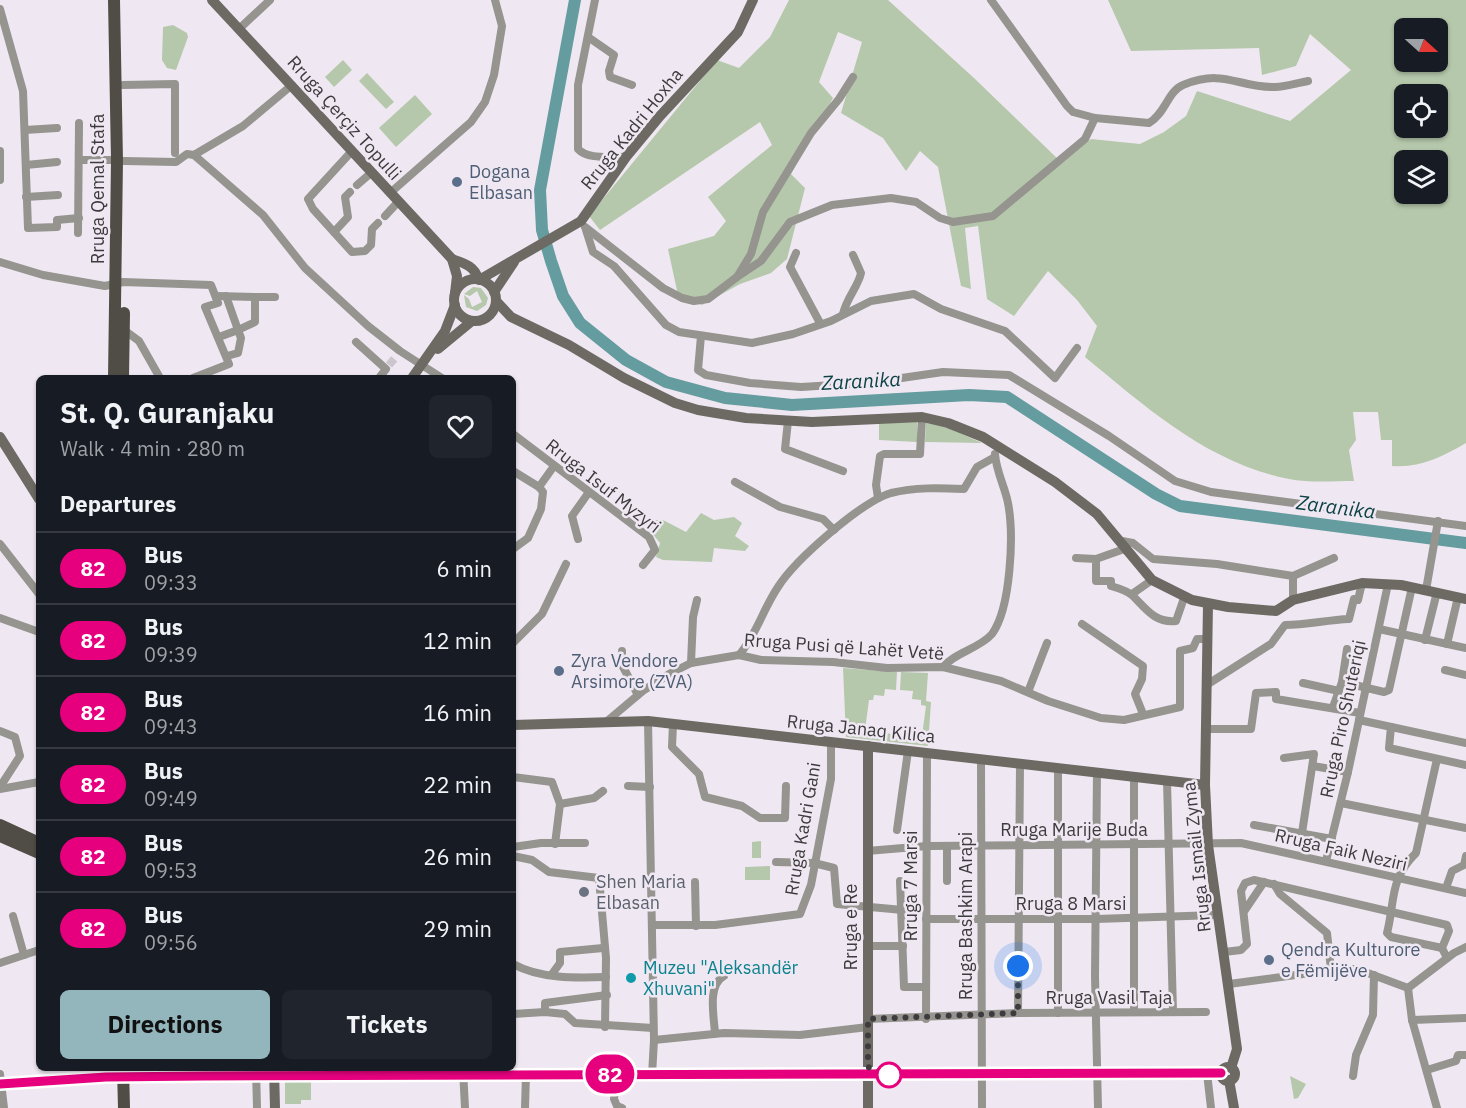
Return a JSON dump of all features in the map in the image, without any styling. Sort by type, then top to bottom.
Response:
[{"type":"main road","name":"Rruga Qemal Stafa","points":[[114,0],[120,161]]},
{"type":"main road","name":"Rruga Qemal Stafa","points":[[114,375],[119,282],[123,86],[122,0]]},
{"type":"main road","name":"Rruga Çerçiz Topulli","points":[[212,0],[452,259]]},
{"type":"main road","name":"Rruga Kadri Hoxha","points":[[479,280],[490,272],[581,225],[626,157],[667,107],[738,32],[753,0]]},
{"type":"main road","points":[[452,259],[490,272]]},
{"type":"main road","points":[[426,361],[447,327],[454,305],[457,272],[452,259]]},
{"type":"main road","name":"Rruga Kadri Hoxha","points":[[495,297],[516,259]]},
{"type":"main road","points":[[468,265],[475,271],[479,280]]},
{"type":"main road","points":[[455,293],[467,281],[479,280],[488,284],[511,317],[675,403],[718,414],[788,421],[922,417],[948,423],[997,445],[1076,498],[1107,522],[1152,580],[1184,598],[1208,604],[1267,612],[1282,609],[1293,600],[1362,582],[1412,587],[1462,598]]},
{"type":"main road","name":"Rruga Qemal Stafa","points":[[119,282],[126,334],[123,375]]},
{"type":"main road","points":[[489,316],[495,297]]},
{"type":"main road","points":[[454,305],[461,316],[472,321]]},
{"type":"main road","points":[[414,375],[463,326],[489,316],[511,317]]},
{"type":"main road","points":[[0,437],[36,501]]},
{"type":"main road","points":[[0,444],[36,495]]},
{"type":"main road","name":"Rruga Ismail Zyma","points":[[1208,604],[1205,784],[1208,845],[1237,1049],[1227,1074],[1234,1108]]},
{"type":"main road","name":"Rruga Janaq Kilica","points":[[516,725],[648,720],[1205,784]]},
{"type":"main road","name":"Rruga e Re","points":[[868,746],[866,908],[868,1108]]},
{"type":"main road","points":[[0,825],[36,842]]},
{"type":"main road","points":[[0,836],[36,852]]},
{"type":"main road","points":[[119,1072],[463,1071],[652,1075],[1227,1074]]},
{"type":"main road","points":[[116,1108],[119,1072]]},
{"type":"main road","points":[[119,1072],[124,1108]]},
{"type":"main road","points":[[274,1072],[275,1108]]},
{"type":"street","points":[[239,29],[270,0]]},
{"type":"street","points":[[390,193],[471,122],[485,102],[495,75],[502,26],[495,0]]},
{"type":"street","points":[[595,0],[578,85],[578,149],[590,156],[626,157]]},
{"type":"street","points":[[992,0],[1067,106],[1073,112],[1095,118],[1149,123],[1157,119],[1180,86],[1221,76],[1276,87],[1308,81]]},
{"type":"street","points":[[0,9],[20,79],[25,130],[28,228],[57,227],[57,220],[79,218]]},
{"type":"street","points":[[588,37],[614,55],[609,71],[610,77],[632,86]]},
{"type":"street","points":[[737,277],[751,254],[763,212],[811,133],[839,99],[853,77]]},
{"type":"street","points":[[123,86],[175,84],[175,153]]},
{"type":"street","points":[[194,155],[243,126],[292,85]]},
{"type":"street","points":[[581,225],[663,288],[682,298],[694,301],[708,299],[761,261],[790,222],[832,205],[891,198],[916,202],[940,218],[953,222],[993,216],[1085,139],[1095,118]]},
{"type":"street","points":[[78,233],[79,123]]},
{"type":"street","points":[[25,130],[57,128]]},
{"type":"street","points":[[0,151],[0,180]]},
{"type":"street","points":[[352,151],[308,199],[313,209],[352,252],[365,251],[371,244],[372,229],[378,223]]},
{"type":"street","points":[[79,160],[176,162],[187,154],[194,155],[263,215],[305,268],[397,354],[426,361],[439,375]]},
{"type":"street","points":[[26,165],[57,162]]},
{"type":"street","points":[[357,185],[371,172]]},
{"type":"street","points":[[334,232],[348,217],[345,197],[350,192]]},
{"type":"street","points":[[26,197],[58,195]]},
{"type":"street","points":[[385,216],[398,202]]},
{"type":"street","points":[[581,225],[593,252],[614,266],[666,325],[680,332],[752,344],[793,334],[831,321],[870,301],[914,294],[942,309],[1005,332],[1055,378],[1077,348]]},
{"type":"street","points":[[796,253],[790,267],[820,323]]},
{"type":"street","points":[[843,314],[849,293],[857,285],[861,273],[853,255]]},
{"type":"street","points":[[0,262],[43,275],[105,286],[119,282],[208,284],[218,303],[206,307],[229,364],[201,375]]},
{"type":"street","points":[[216,296],[275,297]]},
{"type":"street","points":[[226,296],[241,338],[238,352],[227,356]]},
{"type":"street","points":[[219,337],[255,322],[255,297]]},
{"type":"street","points":[[126,334],[139,341],[158,375]]},
{"type":"street","points":[[701,336],[699,373],[750,383],[801,387],[867,382],[943,372],[1009,375],[1099,430],[1175,481],[1229,495],[1437,525],[1466,526]]},
{"type":"street","points":[[356,342],[388,367],[382,375]]},
{"type":"street","points":[[878,498],[876,485],[880,456],[884,454],[920,455],[922,417]]},
{"type":"street","points":[[788,421],[785,448],[843,471]]},
{"type":"street","name":"Rruga Isuf Myzyri","points":[[516,436],[649,537],[655,550],[643,565]]},
{"type":"street","points":[[943,667],[948,661],[967,652],[990,636],[999,621],[1004,601],[1011,554],[1009,507],[995,457],[997,445]]},
{"type":"street","points":[[739,655],[758,628],[779,585],[834,530],[878,498],[914,489],[964,489],[977,466],[995,457]]},
{"type":"street","points":[[539,487],[554,466]]},
{"type":"street","points":[[516,473],[543,492],[541,509],[528,538],[516,547]]},
{"type":"street","points":[[735,482],[780,507],[823,519],[834,530]]},
{"type":"street","points":[[578,539],[572,516],[590,492]]},
{"type":"street","points":[[1425,640],[1437,525]]},
{"type":"street","points":[[1076,558],[1096,560],[1124,544],[1133,543],[1153,559],[1217,564],[1293,576],[1334,558]]},
{"type":"street","points":[[0,544],[36,590]]},
{"type":"street","points":[[1096,560],[1096,581],[1111,581],[1112,586],[1132,594],[1150,615],[1172,622],[1178,618],[1184,598]]},
{"type":"street","points":[[516,640],[542,614],[566,564]]},
{"type":"street","points":[[1293,576],[1293,600]]},
{"type":"street","points":[[1132,594],[1152,580]]},
{"type":"street","points":[[1285,625],[1313,625],[1319,621],[1349,619],[1354,599],[1358,600],[1362,582]]},
{"type":"street","name":"Rruga Piro Shuteriqi","points":[[1326,861],[1348,772],[1388,584]]},
{"type":"street","points":[[1342,682],[1384,692],[1389,690],[1412,587]]},
{"type":"street","points":[[1447,644],[1462,598]]},
{"type":"street","points":[[691,663],[693,617],[697,600]]},
{"type":"street","points":[[1208,684],[1271,644],[1285,625],[1282,609]]},
{"type":"street","points":[[0,618],[36,631]]},
{"type":"street","points":[[1082,624],[1143,666],[1142,679],[1135,694],[1143,714]]},
{"type":"street","points":[[1379,629],[1466,648]]},
{"type":"street","name":"Rruga Pusi që Lahët Vetë","points":[[606,722],[638,695],[691,663],[739,655],[774,661],[833,662],[893,668],[943,667],[992,678],[1101,718],[1124,720],[1180,707],[1180,651],[1193,648],[1197,639],[1207,639]]},
{"type":"street","points":[[1028,692],[1047,643]]},
{"type":"street","points":[[1333,707],[1342,682],[1347,649]]},
{"type":"street","points":[[622,651],[622,665],[638,695]]},
{"type":"street","points":[[1445,670],[1466,675]]},
{"type":"street","points":[[1303,683],[1339,691]]},
{"type":"street","points":[[1206,729],[1251,729],[1256,693],[1276,692],[1276,699],[1333,707],[1391,727],[1466,743]]},
{"type":"street","points":[[648,720],[654,1040],[652,1075]]},
{"type":"street","points":[[673,724],[672,747],[699,774],[705,797],[742,806],[759,817],[785,818],[786,786]]},
{"type":"street","points":[[1391,727],[1389,748],[1466,765]]},
{"type":"street","points":[[0,731],[15,737],[15,745],[20,756],[0,788]]},
{"type":"street","name":"Rruga Kadri Gani","points":[[652,925],[696,926],[800,914],[811,885],[831,779],[831,742]]},
{"type":"street","points":[[897,830],[908,751]]},
{"type":"street","name":"Rruga 7 Marsi","points":[[926,1019],[927,753]]},
{"type":"street","points":[[1284,758],[1314,754],[1302,833]]},
{"type":"street","name":"Rruga Bashkim Arapi","points":[[981,759],[982,1108]]},
{"type":"street","points":[[1437,759],[1416,853],[1406,862],[1398,878],[1389,911],[1388,936],[1442,948]]},
{"type":"street","points":[[1018,1013],[1020,764]]},
{"type":"street","points":[[1313,766],[1348,772]]},
{"type":"street","points":[[1058,768],[1056,845],[1058,1012]]},
{"type":"street","points":[[1097,772],[1098,1108]]},
{"type":"street","points":[[516,777],[552,782],[560,804],[555,844]]},
{"type":"street","points":[[1134,777],[1134,1012]]},
{"type":"street","points":[[1167,781],[1173,1012]]},
{"type":"street","points":[[0,788],[36,782]]},
{"type":"street","points":[[628,786],[650,787]]},
{"type":"street","points":[[560,804],[594,798],[603,791]]},
{"type":"street","points":[[1341,803],[1466,828]]},
{"type":"street","points":[[1254,825],[1332,839]]},
{"type":"street","points":[[516,847],[585,843]]},
{"type":"street","name":"Rruga Faik Neziri","points":[[1208,845],[1241,843],[1466,893]]},
{"type":"street","name":"Rruga Marije Buda","points":[[867,851],[927,846],[1208,845]]},
{"type":"street","points":[[947,846],[947,881]]},
{"type":"street","points":[[1446,888],[1452,871],[1465,866],[1466,856]]},
{"type":"street","points":[[516,857],[532,860],[549,872],[597,876],[607,995],[605,1027]]},
{"type":"street","points":[[776,862],[814,862],[834,868],[837,904],[903,910]]},
{"type":"street","points":[[1224,952],[1241,950],[1247,944],[1245,910],[1241,891],[1245,884],[1254,880],[1447,925],[1449,931],[1442,948],[1447,958]]},
{"type":"street","points":[[900,881],[903,910],[904,987],[926,987]]},
{"type":"street","points":[[695,882],[696,926]]},
{"type":"street","points":[[1245,910],[1264,882]]},
{"type":"street","points":[[1274,884],[1280,894],[1327,933],[1331,970]]},
{"type":"street","name":"Rruga 8 Marsi","points":[[926,919],[1133,919],[1217,915]]},
{"type":"street","points":[[13,916],[24,955]]},
{"type":"street","points":[[867,946],[903,946]]},
{"type":"street","points":[[1408,988],[1447,958],[1466,947]]},
{"type":"street","points":[[552,974],[558,969],[560,952],[603,948]]},
{"type":"street","points":[[0,963],[36,952]]},
{"type":"street","points":[[516,966],[527,971],[572,978],[606,977]]},
{"type":"street","points":[[1229,984],[1331,970],[1357,969],[1408,988]]},
{"type":"street","points":[[1353,1076],[1356,1054],[1373,1015],[1374,975]]},
{"type":"street","points":[[715,1033],[714,990],[717,982],[724,976]]},
{"type":"street","points":[[1408,988],[1412,1020],[1437,1108]]},
{"type":"street","points":[[516,1013],[607,995]]},
{"type":"street","points":[[545,1007],[565,1014],[575,1023],[605,1027],[653,1028]]},
{"type":"street","name":"Rruga Vasil Taja","points":[[654,1040],[715,1033],[800,1035],[868,1023],[1018,1013],[1206,1012]]},
{"type":"street","points":[[1412,1020],[1466,1018]]},
{"type":"street","points":[[1427,1070],[1456,1061],[1458,1055],[1466,1054]]},
{"type":"street","points":[[463,1071],[465,1108]]},
{"type":"street","points":[[1,1084],[119,1072]]},
{"type":"street","points":[[256,1072],[257,1108]]},
{"type":"street","points":[[1207,1073],[1211,1108]]},
{"type":"street","points":[[0,1074],[3,1108]]},
{"type":"street","points":[[525,1108],[526,1074]]},
{"type":"street","points":[[616,1074],[614,1099],[622,1108]]},
{"type":"green space","points":[[789,0],[888,0],[974,78],[1061,162],[1091,139],[1140,144],[1164,132],[1186,116],[1197,91],[1290,121],[1351,70],[1310,34],[1296,66],[1262,75],[1259,48],[1131,51],[1108,0],[1466,0],[1466,443],[1448,453],[1421,463],[1392,466],[1392,440],[1381,440],[1378,412],[1353,412],[1356,440],[1349,450],[1354,481],[1313,481],[1289,479],[1260,471],[1205,447],[1180,431],[1155,414],[1085,357],[1097,326],[1077,300],[1048,271],[1014,316],[987,299],[978,226],[965,228],[971,289],[961,286],[938,167],[920,151],[906,171],[883,138],[841,113],[862,42],[838,32],[819,82],[833,98],[791,174],[805,188],[787,259],[771,273],[740,284],[702,305],[678,295],[668,249],[714,236],[726,221],[708,197],[772,145],[760,122],[600,230],[589,216],[717,60],[739,68],[770,37]]},
{"type":"green space","points":[[173,25],[187,33],[188,37],[176,70],[167,68],[162,60],[163,27]]},
{"type":"green space","points":[[343,60],[352,70],[334,87],[325,77]]},
{"type":"green space","points":[[367,73],[394,102],[386,109],[359,81]]},
{"type":"green space","points":[[415,95],[432,114],[396,147],[379,128]]},
{"type":"green space","points":[[473,287],[481,288],[488,298],[486,305],[477,311],[466,307],[464,295],[469,299],[472,307],[482,302],[477,291],[470,296],[464,294]]},
{"type":"green space","points":[[917,422],[917,442],[879,440],[879,423]]},
{"type":"green space","points":[[926,423],[946,427],[982,443],[925,442]]},
{"type":"green space","points":[[701,513],[714,520],[734,517],[742,523],[735,536],[749,546],[745,551],[714,548],[712,562],[663,560],[656,557],[660,543],[652,533],[648,520],[663,520],[686,532]]},
{"type":"green space","points":[[843,668],[897,672],[896,690],[885,689],[884,696],[874,695],[873,700],[869,700],[865,730],[906,736],[907,733],[922,736],[926,706],[921,705],[921,700],[912,699],[913,691],[900,690],[901,672],[928,673],[926,701],[931,702],[928,746],[846,737]]},
{"type":"green space","points":[[761,841],[761,858],[752,858],[752,842]]},
{"type":"green space","points":[[770,866],[770,880],[745,880],[745,867]]},
{"type":"green space","points":[[1290,1076],[1306,1084],[1298,1098],[1294,1099]]},
{"type":"green space","points":[[285,1082],[311,1082],[311,1100],[301,1100],[301,1104],[285,1104]]},
{"type":"waterway","name":"Zaranika","points":[[575,0],[540,190],[542,230],[563,296],[580,323],[626,360],[666,382],[725,398],[792,405],[969,395],[1007,397],[1156,494],[1180,506],[1466,543]]},
{"type":"tunnel","points":[[389,365],[395,358]]},
{"type":"bus line","name":"82","points":[[0,1084],[106,1077],[463,1073],[652,1075],[1221,1073]]},
{"type":"place","name":"Dogana Elbasan","points":[[457,182]]},
{"type":"place","name":"Zyra Vendore Arsimore (ZVA)","points":[[559,671]]},
{"type":"place","name":"Shen Maria Elbasan","points":[[584,892]]},
{"type":"place","name":"Qendra Kulturore e Fëmijëve","points":[[1269,960]]},
{"type":"place","name":"Muzeu \"Aleksandër Xhuvani\"","points":[[631,978]]},
{"type":"route","points":[[889,1075],[868,1067],[868,1019],[926,1019],[1018,1013],[1018,966]]}]
